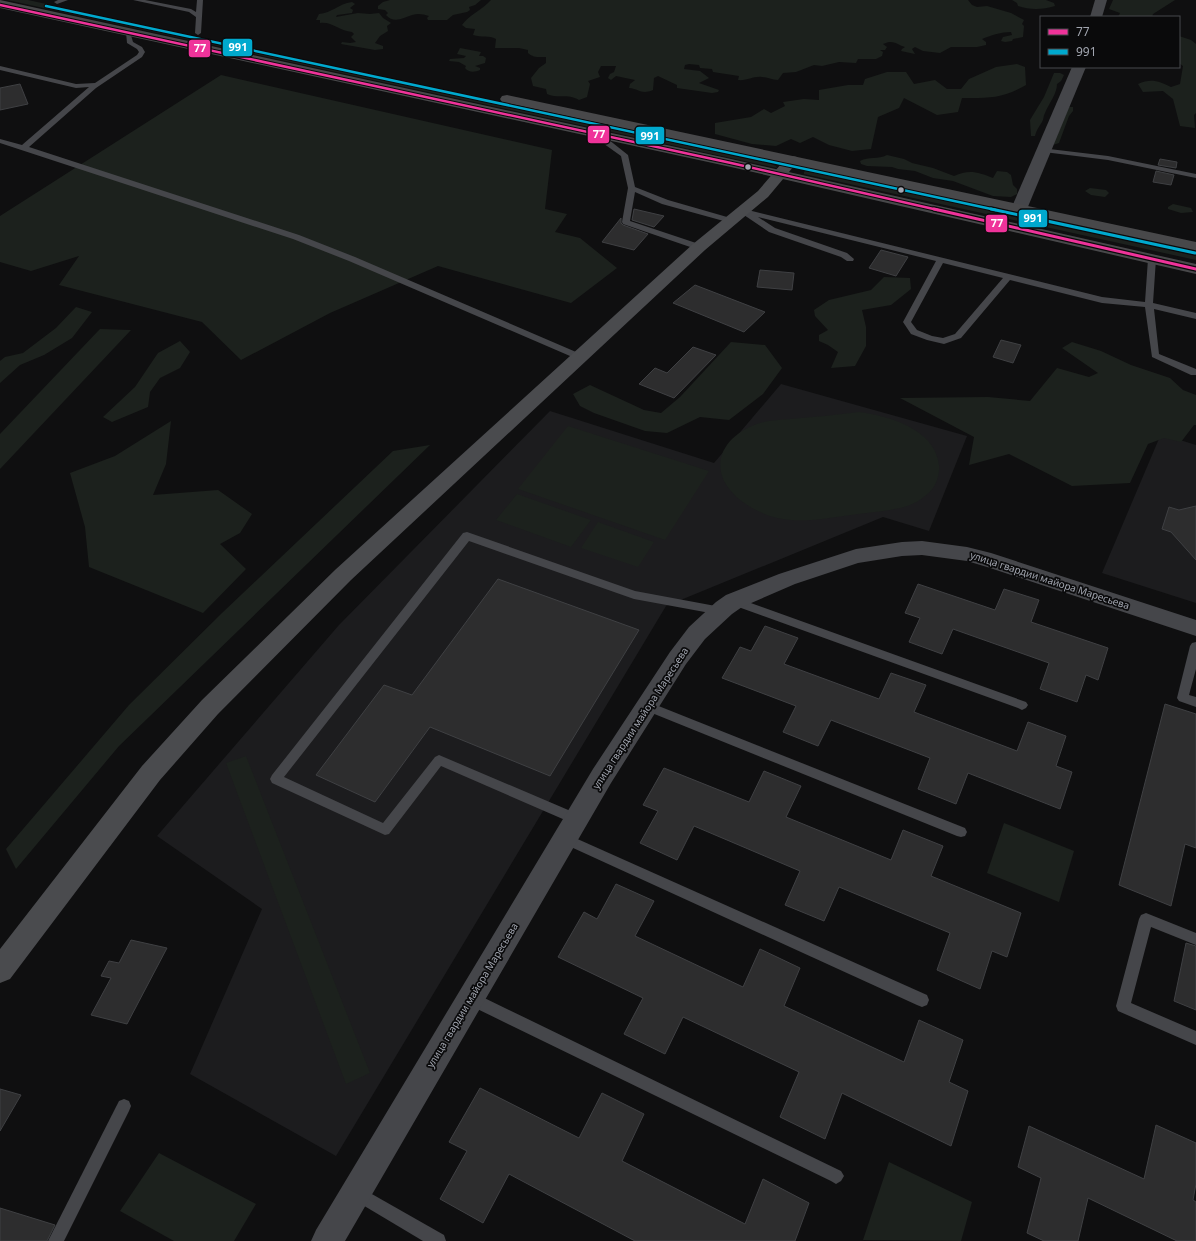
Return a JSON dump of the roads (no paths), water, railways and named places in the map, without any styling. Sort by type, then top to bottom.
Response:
[{"type":"highway","points":[[56,1],[786,168],[1196,269]]},
{"type":"highway","points":[[44,14],[596,134],[1019,209],[1196,247]]},
{"type":"main road","points":[[0,4],[44,14]]},
{"type":"main road","points":[[0,970],[151,773],[210,708],[343,575],[699,248],[763,194],[786,168]]},
{"type":"street","points":[[1096,16],[1101,0]]},
{"type":"street","points":[[1019,209],[1079,68]]},
{"type":"street","name":"улица гвардии майора Маресьева","points":[[327,1241],[570,829],[646,706],[678,658],[697,633],[727,606],[787,579],[851,558],[875,553],[922,548],[967,554],[991,560],[1196,628]]},
{"type":"lane","points":[[136,0],[191,11],[199,16]]},
{"type":"lane","points":[[198,33],[200,0]]},
{"type":"lane","points":[[24,148],[98,85],[140,56],[142,52],[140,48],[130,43],[128,33]]},
{"type":"lane","points":[[0,68],[76,86],[98,85]]},
{"type":"lane","points":[[596,134],[624,156],[632,188],[626,222],[699,248]]},
{"type":"lane","points":[[0,141],[296,237],[352,259],[580,357]]},
{"type":"lane","points":[[1044,150],[1108,158],[1196,176]]},
{"type":"lane","points":[[632,188],[665,202],[941,259],[1102,300],[1149,305],[1196,316]]},
{"type":"lane","points":[[738,216],[772,230],[844,255],[850,259]]},
{"type":"lane","points":[[941,259],[907,322],[914,332],[930,338],[944,341],[958,336],[1009,276]]},
{"type":"lane","points":[[1152,259],[1149,305],[1155,355],[1194,373],[1196,372]]},
{"type":"lane","points":[[922,1000],[570,829],[438,760],[385,830],[276,779],[467,536],[634,595],[727,606],[1022,705]]},
{"type":"lane","points":[[1196,646],[1183,698],[1196,702]]},
{"type":"lane","points":[[646,706],[961,832]]},
{"type":"lane","points":[[1196,939],[1146,919],[1123,1006],[1196,1038]]},
{"type":"lane","points":[[470,998],[836,1176]]},
{"type":"lane","points":[[56,1241],[124,1106]]},
{"type":"lane","points":[[355,1192],[438,1241]]}]
